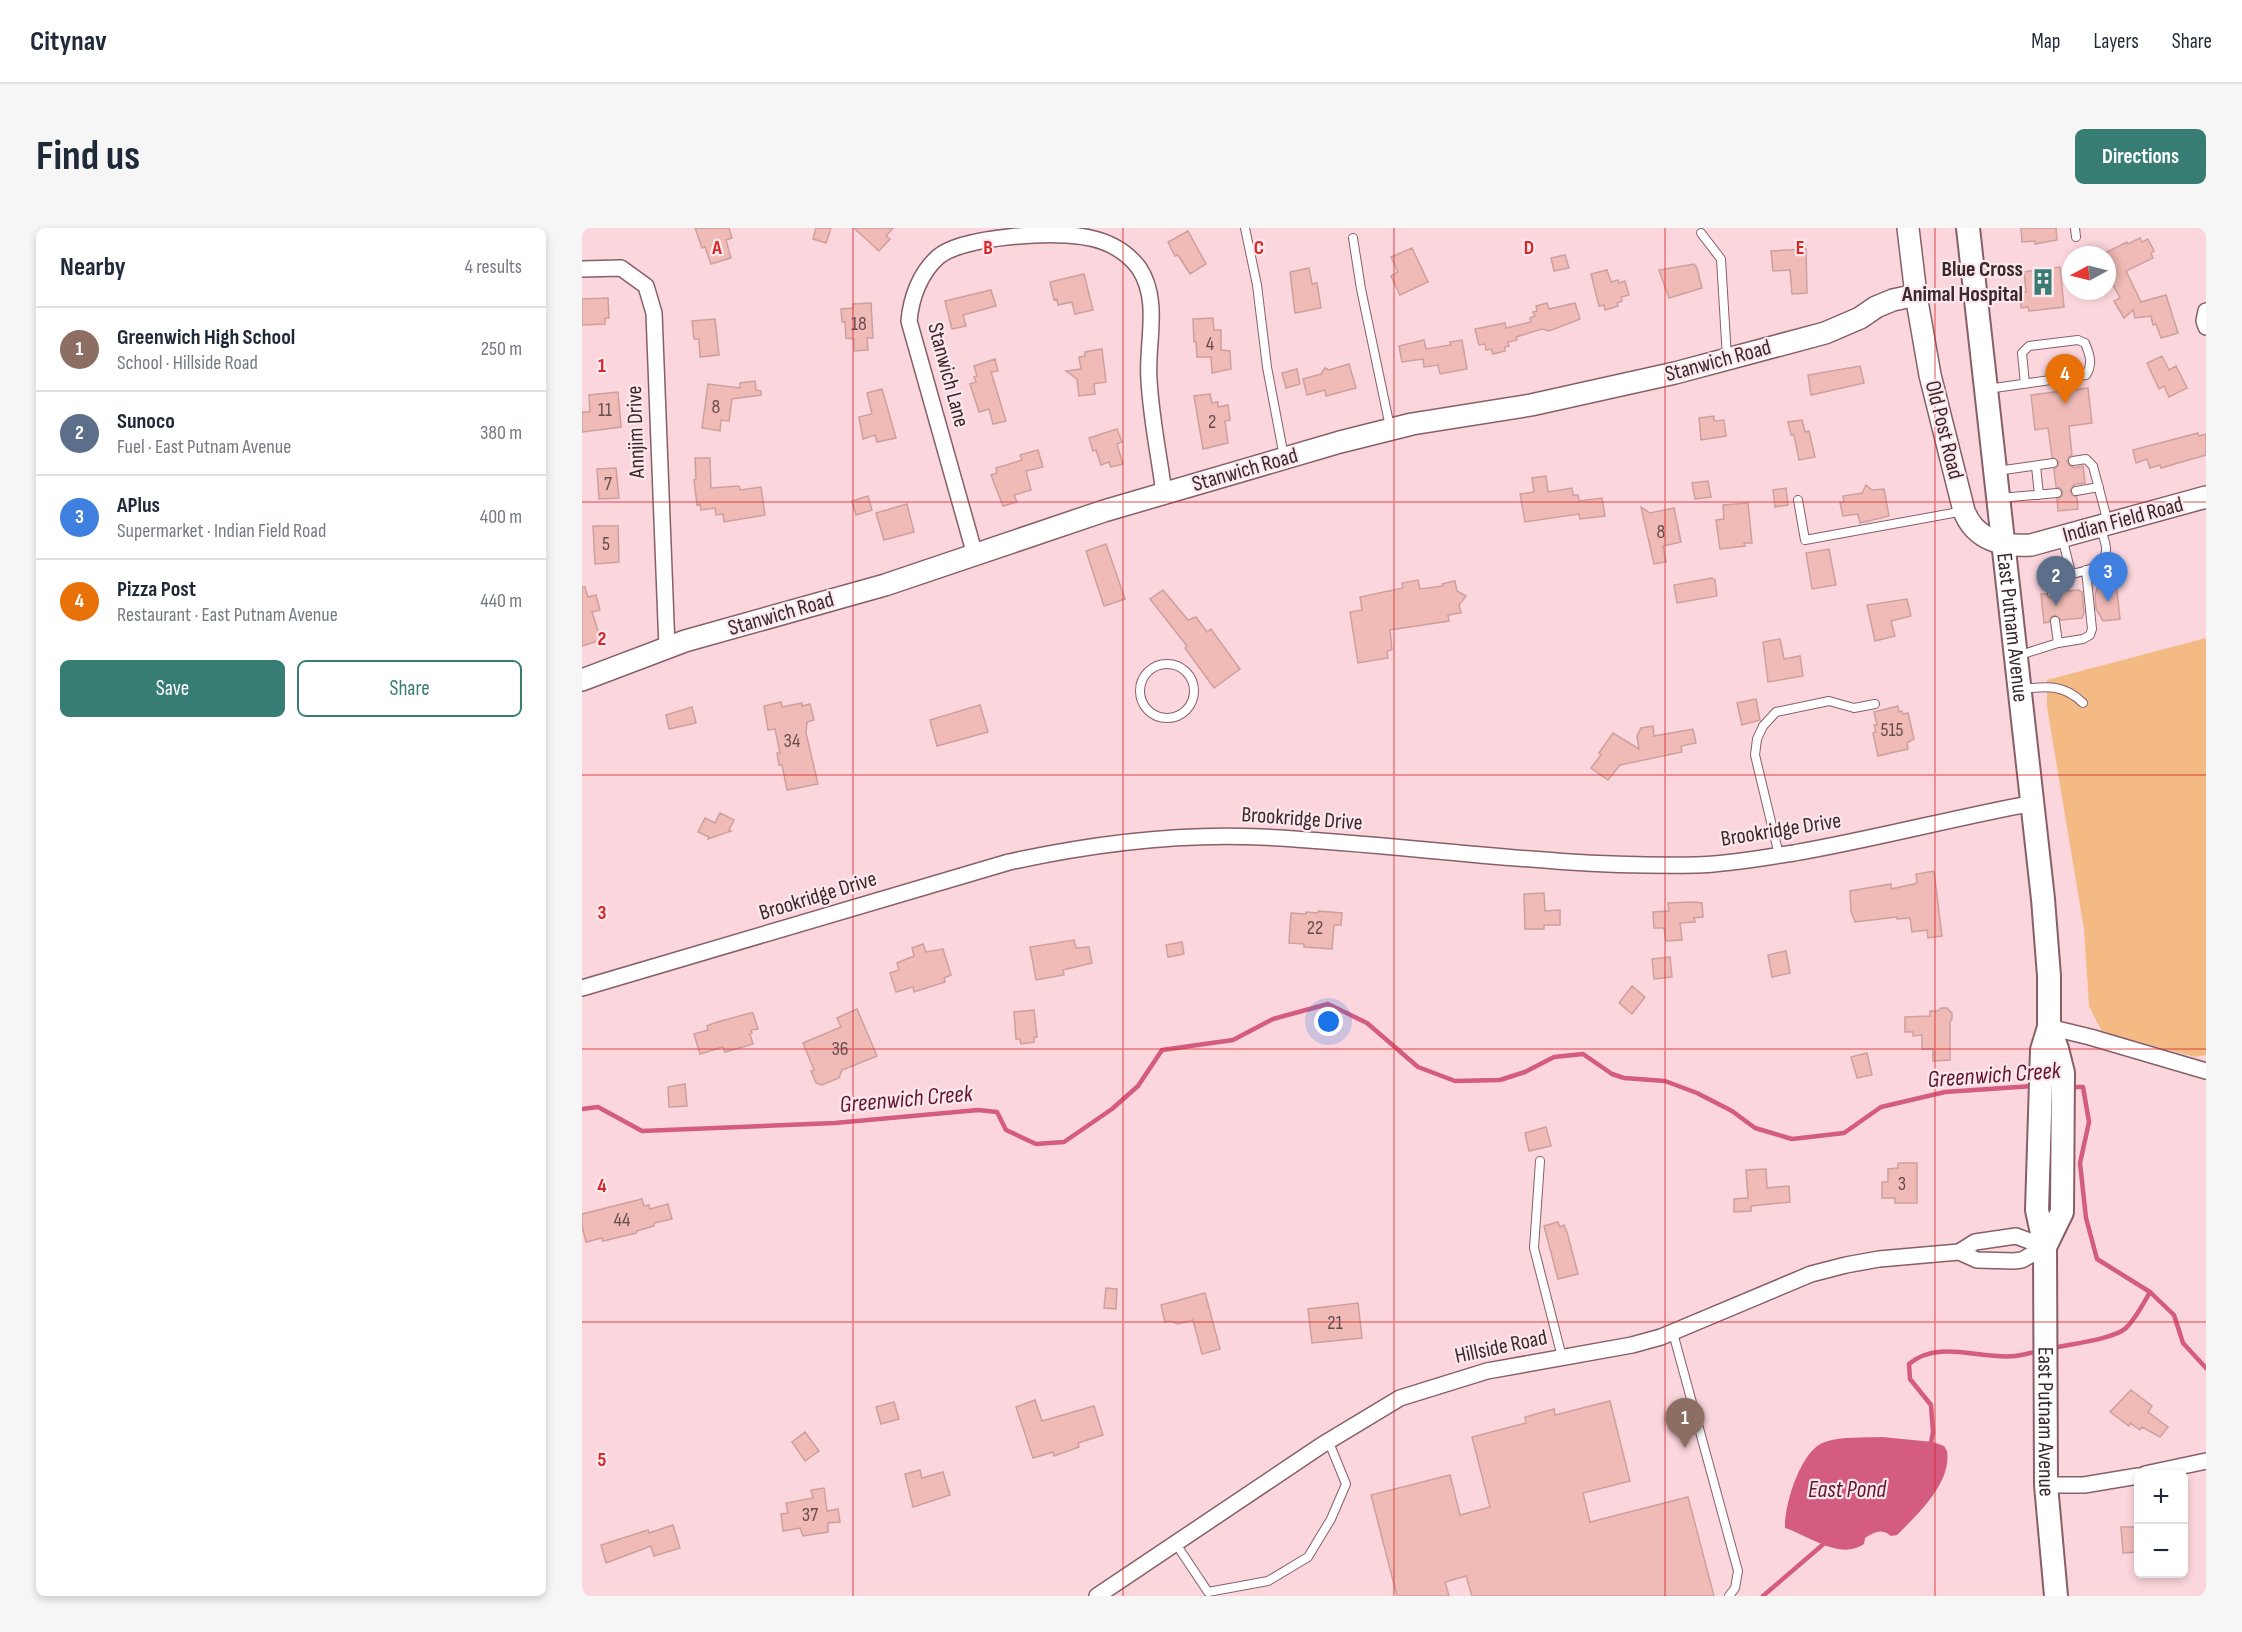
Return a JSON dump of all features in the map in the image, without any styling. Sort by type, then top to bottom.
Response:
[{"type":"main road","name":"East Putnam Avenue","points":[[1968,228],[2047,938],[2049,1027],[2057,1049],[2052,1072],[2051,1104],[2037,1210],[2045,1247],[2046,1485],[2056,1596]]},
{"type":"street","name":"Old Post Road","points":[[1908,228],[1916,295],[1930,375],[1964,511],[1973,528],[1990,539],[2004,543]]},
{"type":"street","name":"Stanwich Lane","points":[[975,555],[909,321],[915,291],[939,256],[950,249],[999,238],[1088,237],[1118,248],[1140,270],[1150,301],[1152,318],[1148,377],[1164,493]]},
{"type":"street","name":"Annjim Drive","points":[[582,269],[621,268],[646,286],[654,313],[667,648]]},
{"type":"street","name":"Stanwich Road","points":[[582,680],[667,648],[885,585],[1164,493],[1390,429],[1541,404],[1728,359],[1824,333],[1860,318],[1876,307],[1893,300],[1916,295]]},
{"type":"street","points":[[2206,311],[2204,321],[2206,327]]},
{"type":"street","name":"Indian Field Road","points":[[2004,543],[2031,545],[2206,497]]},
{"type":"street","name":"Brookridge Drive","points":[[582,988],[1009,862],[1038,855],[1122,843],[1176,838],[1262,837],[1603,864],[1698,865],[1779,855],[2032,803]]},
{"type":"street","points":[[2049,1027],[2206,1071]]},
{"type":"street","name":"Hillside Road","points":[[1097,1596],[1328,1440],[1400,1398],[1487,1371],[1632,1345],[1673,1332],[1811,1274],[1879,1259],[1959,1252],[1975,1242],[2016,1236],[2045,1247]]},
{"type":"street","name":"Hillside Road","points":[[1959,1252],[1977,1260],[2022,1260],[2045,1247]]},
{"type":"street","points":[[2164,1470],[2206,1461]]},
{"type":"street","points":[[2046,1485],[2084,1485],[2134,1477]]},
{"type":"lane","points":[[1245,228],[1257,285],[1267,367],[1284,459]]},
{"type":"lane","points":[[2075,228],[2076,237]]},
{"type":"lane","points":[[1701,233],[1721,259],[1728,359]]},
{"type":"lane","points":[[1353,238],[1361,289],[1390,429]]},
{"type":"lane","points":[[1986,389],[2025,384],[2086,375],[2090,368],[2090,355],[2085,343],[2078,340],[2029,346],[2022,353],[2025,384]]},
{"type":"lane","points":[[2052,593],[2055,578],[2096,568],[2103,561],[2106,550],[2099,487],[2090,461],[2086,459],[2073,461]]},
{"type":"lane","points":[[1996,472],[2053,463]]},
{"type":"lane","points":[[2036,466],[2040,495]]},
{"type":"lane","points":[[2076,491],[2099,487]]},
{"type":"lane","points":[[1998,498],[2056,493]]},
{"type":"lane","points":[[1798,500],[1805,540],[1964,511]]},
{"type":"lane","points":[[2062,537],[2071,573]]},
{"type":"lane","points":[[2016,656],[2058,643],[2083,639],[2090,635],[2092,628],[2086,570]]},
{"type":"lane","points":[[2055,621],[2058,643]]},
{"type":"lane","points":[[1162,664],[1178,666],[1185,671],[1193,685],[1194,694],[1187,709],[1172,717],[1164,717],[1149,710],[1141,696],[1143,679],[1147,672],[1162,664]]},
{"type":"lane","points":[[2020,690],[2057,687],[2075,694],[2083,703]]},
{"type":"lane","points":[[1779,855],[1755,755],[1757,739],[1763,726],[1776,712],[1785,709],[1829,701],[1854,708],[1875,704]]},
{"type":"lane","points":[[1540,1161],[1534,1248],[1562,1357]]},
{"type":"lane","points":[[1673,1332],[1738,1571],[1734,1588],[1729,1596]]},
{"type":"lane","points":[[1176,1544],[1205,1594],[1268,1581],[1308,1557],[1331,1519],[1346,1484],[1328,1440]]},
{"type":"shaded area","points":[[2206,638],[2206,1055],[2195,1057],[2102,1032],[2089,1006],[2084,929],[2047,707],[2047,680]]},
{"type":"water","name":"East Pond","points":[[1882,1437],[1933,1442],[1944,1446],[1947,1451],[1947,1463],[1939,1486],[1923,1508],[1897,1535],[1875,1533],[1865,1538],[1864,1544],[1845,1550],[1824,1545],[1785,1528],[1787,1506],[1796,1479],[1808,1455],[1816,1447],[1839,1439]]},
{"type":"building","points":[[695,228],[729,228],[732,238],[726,240],[731,258],[711,264]]},
{"type":"building","points":[[816,228],[831,228],[826,243],[813,239]]},
{"type":"building","points":[[854,228],[893,228],[886,236],[890,239],[879,251]]},
{"type":"building","points":[[2021,228],[2056,228],[2057,240],[2035,244],[2035,241],[2022,242]]},
{"type":"building","points":[[1188,231],[1206,264],[1190,274],[1178,255],[1175,256],[1168,242]]},
{"type":"building","points":[[2140,238],[2142,242],[2148,239],[2154,251],[2151,253],[2153,258],[2126,271],[2141,302],[2166,295],[2178,333],[2161,338],[2156,324],[2153,325],[2151,316],[2135,318],[2133,310],[2124,318],[2114,301],[2120,298],[2116,290],[2116,248],[2127,242],[2128,244]]},
{"type":"building","points":[[1412,248],[1428,282],[1400,295],[1391,276],[1398,272],[1391,257]]},
{"type":"building","points":[[1806,249],[1807,293],[1792,294],[1790,270],[1773,271],[1771,251]]},
{"type":"building","points":[[1565,255],[1569,268],[1554,271],[1551,258]]},
{"type":"building","points":[[1694,264],[1702,288],[1669,298],[1659,270]]},
{"type":"building","name":"Blue Cross Animal Hospital","points":[[2060,267],[2064,307],[2029,311],[2028,307],[2021,308],[2020,293],[2026,292],[2024,272]]},
{"type":"building","points":[[1309,268],[1312,284],[1317,283],[1321,308],[1295,313],[1290,272]]},
{"type":"building","points":[[1607,270],[1611,282],[1625,281],[1629,295],[1621,297],[1622,301],[1617,303],[1618,306],[1605,310],[1604,305],[1599,306],[1591,274]]},
{"type":"building","points":[[1084,274],[1093,310],[1075,314],[1072,302],[1058,305],[1057,299],[1054,300],[1050,282]]},
{"type":"building","points":[[991,290],[996,306],[963,315],[966,326],[952,329],[945,301]]},
{"type":"building","points":[[608,298],[609,318],[605,318],[605,324],[582,325],[582,299]]},
{"type":"building","points":[[871,303],[873,338],[867,338],[868,350],[854,351],[854,339],[846,338],[841,309],[853,308],[853,304]]},
{"type":"building","points":[[1547,303],[1549,309],[1575,303],[1580,319],[1549,331],[1542,329],[1516,337],[1517,340],[1508,342],[1509,346],[1505,347],[1505,351],[1493,354],[1491,349],[1486,350],[1485,344],[1479,345],[1475,329],[1505,323],[1506,328],[1531,322],[1530,318],[1535,316],[1533,312],[1537,311],[1536,306]]},
{"type":"building","points":[[1213,318],[1214,330],[1221,330],[1221,350],[1230,351],[1231,369],[1212,373],[1211,357],[1197,357],[1193,319]]},
{"type":"building","points":[[715,319],[719,355],[700,357],[699,339],[694,339],[692,321]]},
{"type":"building","points":[[1424,340],[1426,349],[1451,345],[1450,342],[1462,340],[1467,369],[1440,374],[1438,365],[1424,367],[1423,359],[1402,362],[1399,346]]},
{"type":"building","points":[[1102,349],[1106,382],[1094,384],[1095,394],[1079,396],[1077,379],[1066,371],[1081,369],[1079,357],[1085,356],[1085,352]]},
{"type":"building","points":[[2162,356],[2169,370],[2176,366],[2187,388],[2169,397],[2164,386],[2159,389],[2147,363]]},
{"type":"building","points":[[995,359],[998,371],[991,372],[1006,421],[993,424],[989,409],[979,412],[970,384],[976,382],[974,366]]},
{"type":"building","points":[[1349,364],[1356,388],[1326,396],[1325,390],[1307,395],[1303,379],[1321,374],[1325,368],[1329,370]]},
{"type":"building","points":[[1860,366],[1864,383],[1811,395],[1808,375]]},
{"type":"building","points":[[1297,369],[1300,384],[1286,388],[1282,373]]},
{"type":"building","points":[[755,381],[756,390],[761,391],[761,395],[732,399],[729,421],[721,420],[720,431],[702,428],[708,384],[740,388],[740,383]]},
{"type":"building","points":[[2088,388],[2092,423],[2069,426],[2072,455],[2067,461],[2074,468],[2083,466],[2085,483],[2075,484],[2070,490],[2072,495],[2077,497],[2078,509],[2058,511],[2057,499],[2062,496],[2063,492],[2056,487],[2054,469],[2059,462],[2052,457],[2048,428],[2035,430],[2031,395]]},
{"type":"building","points":[[882,389],[896,438],[877,442],[875,435],[863,439],[859,417],[872,414],[867,393]]},
{"type":"building","points":[[618,392],[621,427],[582,432],[582,412],[590,412],[589,395]]},
{"type":"building","points":[[1210,394],[1212,403],[1218,402],[1218,407],[1228,405],[1230,420],[1225,421],[1228,443],[1203,449],[1194,396]]},
{"type":"building","points":[[1714,416],[1714,421],[1724,420],[1726,436],[1701,440],[1699,418]]},
{"type":"building","points":[[1802,420],[1805,432],[1809,431],[1815,457],[1799,460],[1794,435],[1791,435],[1788,422]]},
{"type":"building","points":[[1117,429],[1122,442],[1117,444],[1123,464],[1111,467],[1109,462],[1101,465],[1089,438]]},
{"type":"building","points":[[2198,433],[2199,436],[2206,434],[2206,455],[2161,468],[2160,465],[2150,468],[2147,459],[2136,463],[2133,450]]},
{"type":"building","points":[[1038,450],[1043,467],[1026,471],[1031,490],[1014,495],[1017,502],[1003,506],[991,475],[997,473],[996,468],[1022,460],[1020,455]]},
{"type":"building","points":[[695,458],[710,458],[711,488],[739,486],[740,490],[761,487],[765,515],[724,522],[723,514],[716,515],[715,508],[701,510],[700,504],[697,505],[694,480],[696,479]]},
{"type":"building","points":[[616,468],[619,498],[599,499],[597,469]]},
{"type":"building","points":[[1546,476],[1548,492],[1572,488],[1573,495],[1578,495],[1579,501],[1602,498],[1605,516],[1580,519],[1579,514],[1525,522],[1520,494],[1534,492],[1532,478]]},
{"type":"building","points":[[1708,481],[1711,497],[1695,499],[1692,483]]},
{"type":"building","points":[[1866,485],[1872,490],[1884,489],[1889,516],[1860,523],[1858,514],[1843,516],[1840,503],[1844,502],[1843,496],[1862,493]]},
{"type":"building","points":[[1786,488],[1788,505],[1775,507],[1773,490]]},
{"type":"building","points":[[868,496],[872,510],[856,515],[852,501]]},
{"type":"building","points":[[1748,503],[1752,543],[1720,549],[1716,520],[1724,519],[1723,505]]},
{"type":"building","points":[[907,504],[914,532],[884,540],[876,513]]},
{"type":"building","points":[[1641,507],[1650,513],[1674,508],[1681,542],[1663,546],[1666,562],[1654,564]]},
{"type":"building","points":[[593,526],[618,526],[619,562],[595,564]]},
{"type":"building","points":[[1106,544],[1125,599],[1104,606],[1086,551]]},
{"type":"building","points":[[1829,549],[1836,585],[1812,589],[1806,553]]},
{"type":"building","points":[[1712,578],[1715,580],[1717,596],[1677,603],[1674,585]]},
{"type":"building","points":[[1418,580],[1420,589],[1443,586],[1442,584],[1455,581],[1457,591],[1466,596],[1459,605],[1461,613],[1448,615],[1449,621],[1390,630],[1392,650],[1387,651],[1388,658],[1358,663],[1350,612],[1362,610],[1360,597],[1403,588],[1402,583]]},
{"type":"building","points":[[2116,581],[2120,619],[2103,621],[2096,609],[2095,595],[2099,582]]},
{"type":"building","points":[[582,587],[585,587],[588,597],[596,595],[600,610],[592,612],[601,640],[582,646]]},
{"type":"building","points":[[1163,590],[1188,620],[1196,617],[1207,632],[1211,629],[1240,669],[1214,688],[1185,648],[1187,646],[1150,599]]},
{"type":"building","points":[[2078,590],[2082,592],[2084,613],[2082,618],[2061,620],[2055,615],[2049,622],[2044,623],[2041,594],[2046,594],[2053,599],[2058,592]]},
{"type":"building","points":[[1907,599],[1911,616],[1891,621],[1895,636],[1875,641],[1867,605]]},
{"type":"building","points":[[1780,639],[1784,659],[1800,656],[1803,676],[1768,682],[1763,642]]},
{"type":"building","points":[[1756,699],[1760,720],[1742,725],[1737,703]]},
{"type":"building","points":[[781,702],[782,707],[802,703],[802,706],[810,704],[814,720],[807,722],[806,733],[818,784],[787,790],[782,765],[779,765],[777,753],[780,753],[775,729],[768,730],[764,706]]},
{"type":"building","points":[[980,705],[988,732],[937,746],[930,720]]},
{"type":"building","points":[[1898,706],[1899,712],[1908,713],[1914,739],[1907,743],[1908,749],[1878,756],[1873,733],[1876,732],[1874,725],[1877,725],[1874,712]]},
{"type":"building","points":[[692,707],[696,723],[669,729],[666,715]]},
{"type":"building","points":[[1653,726],[1654,736],[1693,729],[1696,743],[1681,746],[1682,752],[1620,765],[1608,780],[1591,768],[1613,733],[1639,749],[1637,736],[1641,728]]},
{"type":"building","points":[[720,813],[734,820],[729,830],[731,831],[708,839],[709,837],[698,832],[705,818],[715,823]]},
{"type":"building","points":[[1934,871],[1942,936],[1928,938],[1927,930],[1912,932],[1910,918],[1897,919],[1897,917],[1855,922],[1851,911],[1850,891],[1891,884],[1891,889],[1914,884],[1917,883],[1916,874]]},
{"type":"building","points":[[1544,893],[1545,911],[1560,910],[1560,925],[1544,925],[1544,929],[1525,929],[1524,894]]},
{"type":"building","points":[[1668,903],[1702,903],[1703,917],[1694,918],[1695,922],[1680,923],[1682,940],[1666,941],[1664,928],[1654,928],[1653,912],[1669,911]]},
{"type":"building","points":[[1318,911],[1342,913],[1341,925],[1334,925],[1332,949],[1304,947],[1304,944],[1289,943],[1291,913],[1306,914],[1306,912],[1318,913]]},
{"type":"building","points":[[1074,940],[1076,948],[1089,947],[1092,963],[1063,970],[1064,975],[1036,980],[1030,947]]},
{"type":"building","points":[[1182,942],[1184,954],[1168,957],[1166,945]]},
{"type":"building","points":[[923,944],[926,952],[943,949],[951,975],[944,978],[945,982],[914,992],[913,987],[896,992],[890,973],[899,970],[897,963],[914,956],[912,948]]},
{"type":"building","points":[[1786,951],[1790,973],[1772,977],[1768,955]]},
{"type":"building","points":[[1670,957],[1672,977],[1654,979],[1652,959]]},
{"type":"building","points":[[1632,986],[1645,997],[1632,1014],[1619,1003]]},
{"type":"building","points":[[1941,1008],[1947,1008],[1952,1013],[1950,1060],[1933,1061],[1933,1049],[1922,1049],[1922,1035],[1913,1036],[1913,1032],[1905,1032],[1905,1017],[1930,1016],[1930,1011],[1938,1011]]},
{"type":"building","points":[[857,1009],[877,1056],[842,1070],[839,1078],[822,1085],[816,1083],[811,1071],[814,1070],[803,1043],[841,1027],[837,1018]]},
{"type":"building","points":[[1034,1010],[1037,1037],[1034,1037],[1034,1042],[1021,1044],[1020,1039],[1016,1039],[1014,1012]]},
{"type":"building","points":[[753,1013],[758,1029],[751,1030],[753,1044],[725,1052],[723,1047],[700,1054],[694,1034],[708,1030],[707,1026],[714,1023]]},
{"type":"building","points":[[1867,1053],[1872,1075],[1857,1078],[1851,1057]]},
{"type":"building","points":[[685,1084],[687,1106],[669,1107],[668,1087]]},
{"type":"building","points":[[1546,1127],[1551,1146],[1529,1151],[1525,1133]]},
{"type":"building","points":[[1898,1163],[1917,1163],[1917,1203],[1895,1203],[1895,1198],[1882,1198],[1882,1182],[1888,1182],[1888,1169],[1898,1168]]},
{"type":"building","points":[[1766,1169],[1767,1188],[1789,1186],[1790,1202],[1751,1206],[1751,1211],[1734,1212],[1734,1199],[1748,1198],[1746,1170]]},
{"type":"building","points":[[642,1199],[644,1206],[649,1205],[650,1209],[668,1204],[672,1219],[654,1223],[654,1226],[636,1233],[603,1241],[602,1238],[586,1242],[582,1214]]},
{"type":"building","points":[[1558,1222],[1560,1227],[1564,1225],[1567,1232],[1578,1274],[1558,1279],[1544,1226]]},
{"type":"building","points":[[1106,1288],[1117,1289],[1116,1309],[1104,1308]]},
{"type":"building","points":[[1205,1293],[1220,1349],[1202,1354],[1193,1320],[1178,1324],[1165,1322],[1161,1305]]},
{"type":"building","points":[[1358,1303],[1362,1338],[1312,1343],[1308,1309]]},
{"type":"building","points":[[2131,1390],[2152,1406],[2148,1412],[2168,1427],[2160,1437],[2142,1427],[2140,1430],[2130,1423],[2129,1426],[2110,1412]]},
{"type":"building","points":[[1035,1400],[1042,1421],[1094,1406],[1103,1435],[1078,1443],[1079,1447],[1054,1456],[1053,1452],[1033,1458],[1016,1407]]},
{"type":"building","points":[[1610,1401],[1630,1481],[1583,1493],[1590,1522],[1688,1497],[1714,1596],[1472,1596],[1466,1576],[1445,1582],[1449,1596],[1397,1596],[1371,1495],[1450,1475],[1460,1515],[1490,1507],[1472,1437],[1526,1423],[1525,1417],[1554,1409],[1555,1415]]},
{"type":"building","points":[[894,1402],[899,1419],[881,1424],[876,1407]]},
{"type":"building","points":[[805,1432],[819,1451],[805,1461],[792,1442]]},
{"type":"building","points":[[920,1470],[922,1478],[943,1472],[950,1495],[913,1507],[905,1474]]},
{"type":"building","points":[[824,1488],[827,1511],[838,1509],[840,1522],[828,1523],[828,1532],[803,1536],[800,1528],[783,1531],[781,1514],[788,1513],[786,1503],[813,1498],[811,1490]]},
{"type":"building","points":[[673,1525],[680,1548],[654,1556],[651,1546],[606,1563],[601,1545],[648,1530],[649,1533]]},
{"type":"building","points":[[2121,1527],[2134,1527],[2134,1552],[2123,1553]]},
{"type":"waterway","name":"Greenwich Creek","points":[[582,1109],[598,1107],[642,1131],[835,1123],[978,1110],[997,1112],[1006,1130],[1036,1144],[1064,1142],[1112,1109],[1138,1086],[1162,1050],[1233,1040],[1273,1019],[1328,1004],[1367,1023],[1418,1067],[1455,1081],[1500,1080],[1525,1072],[1554,1057],[1583,1054],[1612,1074],[1624,1078],[1665,1081],[1697,1093],[1732,1111],[1755,1128],[1792,1139],[1844,1133],[1881,1107],[1945,1092],[2033,1086]]},
{"type":"waterway","name":"Greenwich Creek","points":[[2069,1087],[2083,1087],[2089,1122],[2080,1163],[2086,1218],[2097,1259],[2150,1292],[2174,1315],[2183,1343],[2206,1368]]},
{"type":"waterway","points":[[2053,1348],[2120,1332],[2133,1320],[2150,1292]]},
{"type":"waterway","points":[[1930,1448],[1933,1432],[1931,1405],[1910,1379],[1909,1364],[1933,1353],[1960,1352],[2018,1356],[2038,1351]]},
{"type":"waterway","points":[[1763,1596],[1827,1541]]},
{"type":"place","name":"Blue Cross Animal Hospital","points":[[2043,282]]},
{"type":"place","name":"Pizza Post","points":[[2065,404]]},
{"type":"place","name":"APlus","points":[[2108,602]]},
{"type":"place","name":"Sunoco","points":[[2056,606]]},
{"type":"place","name":"Greenwich High School","points":[[1685,1448]]}]
